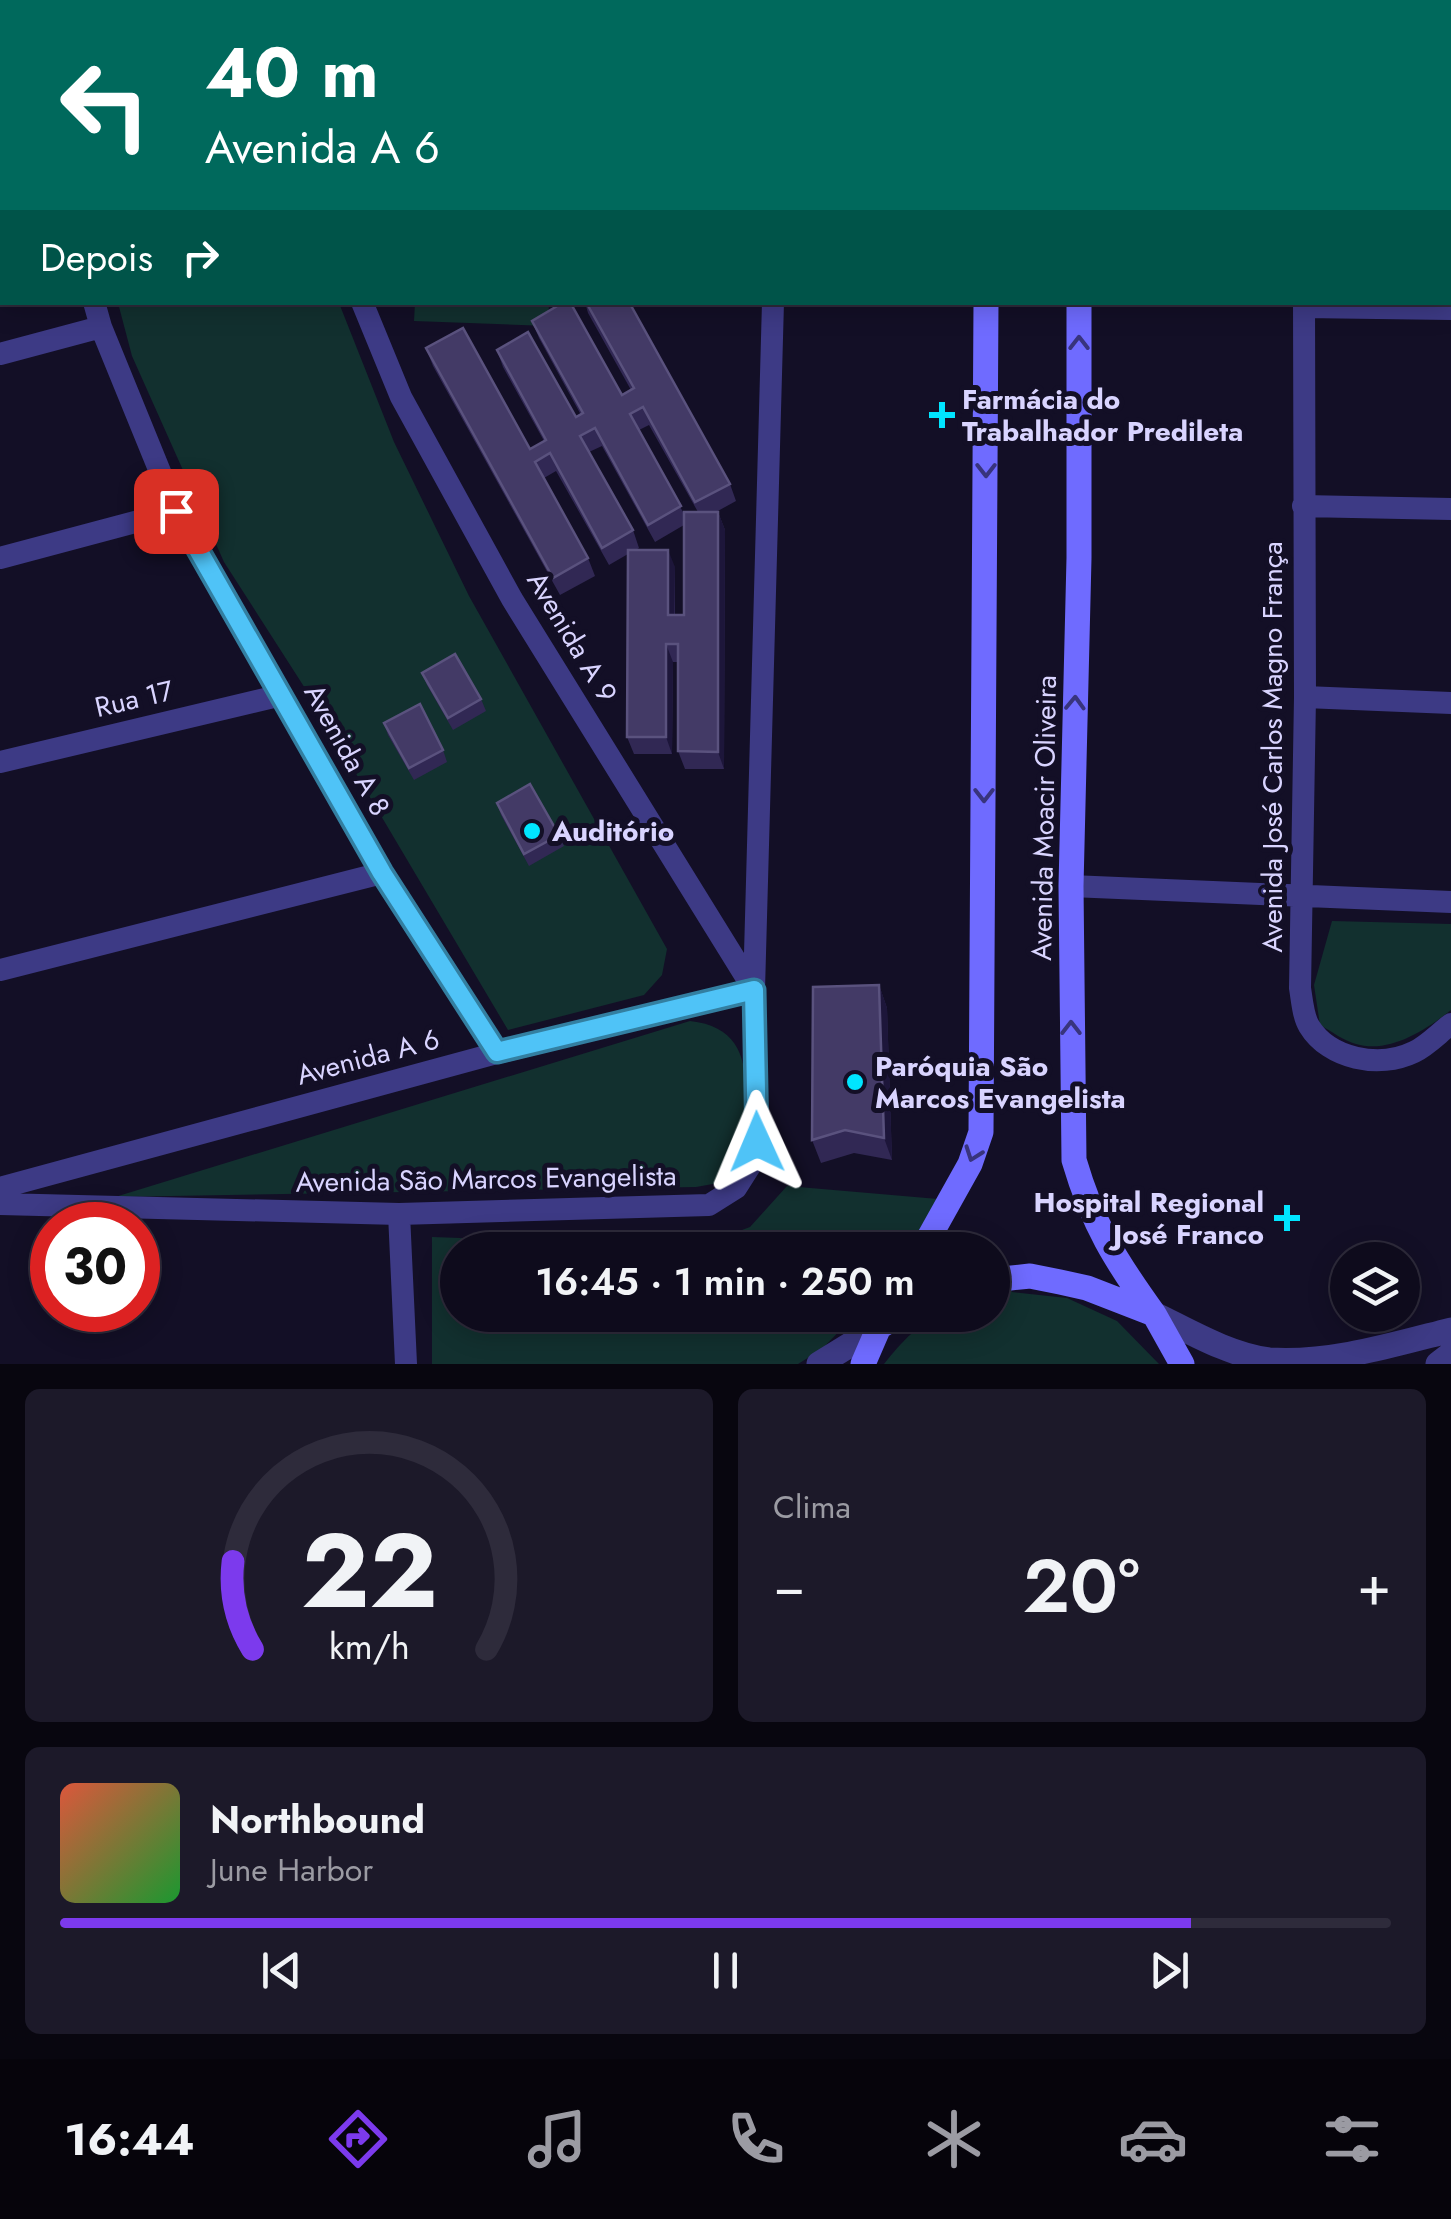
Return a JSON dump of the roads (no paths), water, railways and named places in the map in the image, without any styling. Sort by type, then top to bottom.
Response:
[{"type":"main road","name":"Avenida Moacir Oliveira","points":[[932,1232],[970,1164],[980,1132],[986,305]]},
{"type":"main road","name":"Avenida Moacir Oliveira","points":[[1078,305],[1079,558],[1071,886],[1074,1160],[1086,1200],[1111,1254],[1154,1314],[1182,1364]]},
{"type":"main road","points":[[1010,1278],[1030,1276],[1086,1288],[1154,1314]]},
{"type":"main road","points":[[863,1364],[881,1332]]},
{"type":"street","name":"Avenida A 8","points":[[95,305],[176,511],[382,873],[497,1052]]},
{"type":"street","name":"Avenida A 9","points":[[363,305],[401,397],[512,599],[754,990]]},
{"type":"street","name":"Avenida São Marcos Evangelista","points":[[0,1204],[399,1214],[709,1205],[736,1188],[750,1166],[757,1142],[754,990],[773,305]]},
{"type":"street","points":[[1304,305],[1451,310]]},
{"type":"street","name":"Avenida José Carlos Magno França","points":[[1304,305],[1305,698],[1300,988],[1308,1024],[1327,1048],[1349,1057],[1382,1059],[1413,1052],[1451,1024]]},
{"type":"street","points":[[0,354],[101,327]]},
{"type":"street","points":[[1303,506],[1451,509]]},
{"type":"street","points":[[0,558],[176,511]]},
{"type":"street","name":"Rua 17","points":[[0,762],[282,695]]},
{"type":"street","points":[[1305,698],[1451,703]]},
{"type":"street","points":[[0,970],[382,873]]},
{"type":"street","points":[[1071,886],[1451,902]]},
{"type":"street","name":"Avenida A 6","points":[[0,1188],[497,1052],[754,990]]},
{"type":"street","points":[[399,1214],[406,1364]]},
{"type":"street","points":[[1154,1314],[1209,1340],[1266,1360],[1314,1360],[1358,1354],[1451,1330]]},
{"type":"street","points":[[819,1364],[868,1332]]},
{"type":"street","points":[[1438,1364],[1451,1354]]},
{"type":"place","name":"Farmácia do Trabalhador Predileta","points":[[942,415]]},
{"type":"place","name":"Auditório","points":[[532,831]]},
{"type":"place","name":"Paróquia São Marcos Evangelista","points":[[855,1082]]},
{"type":"place","name":"Hospital Regional José Franco","points":[[1287,1218]]}]
